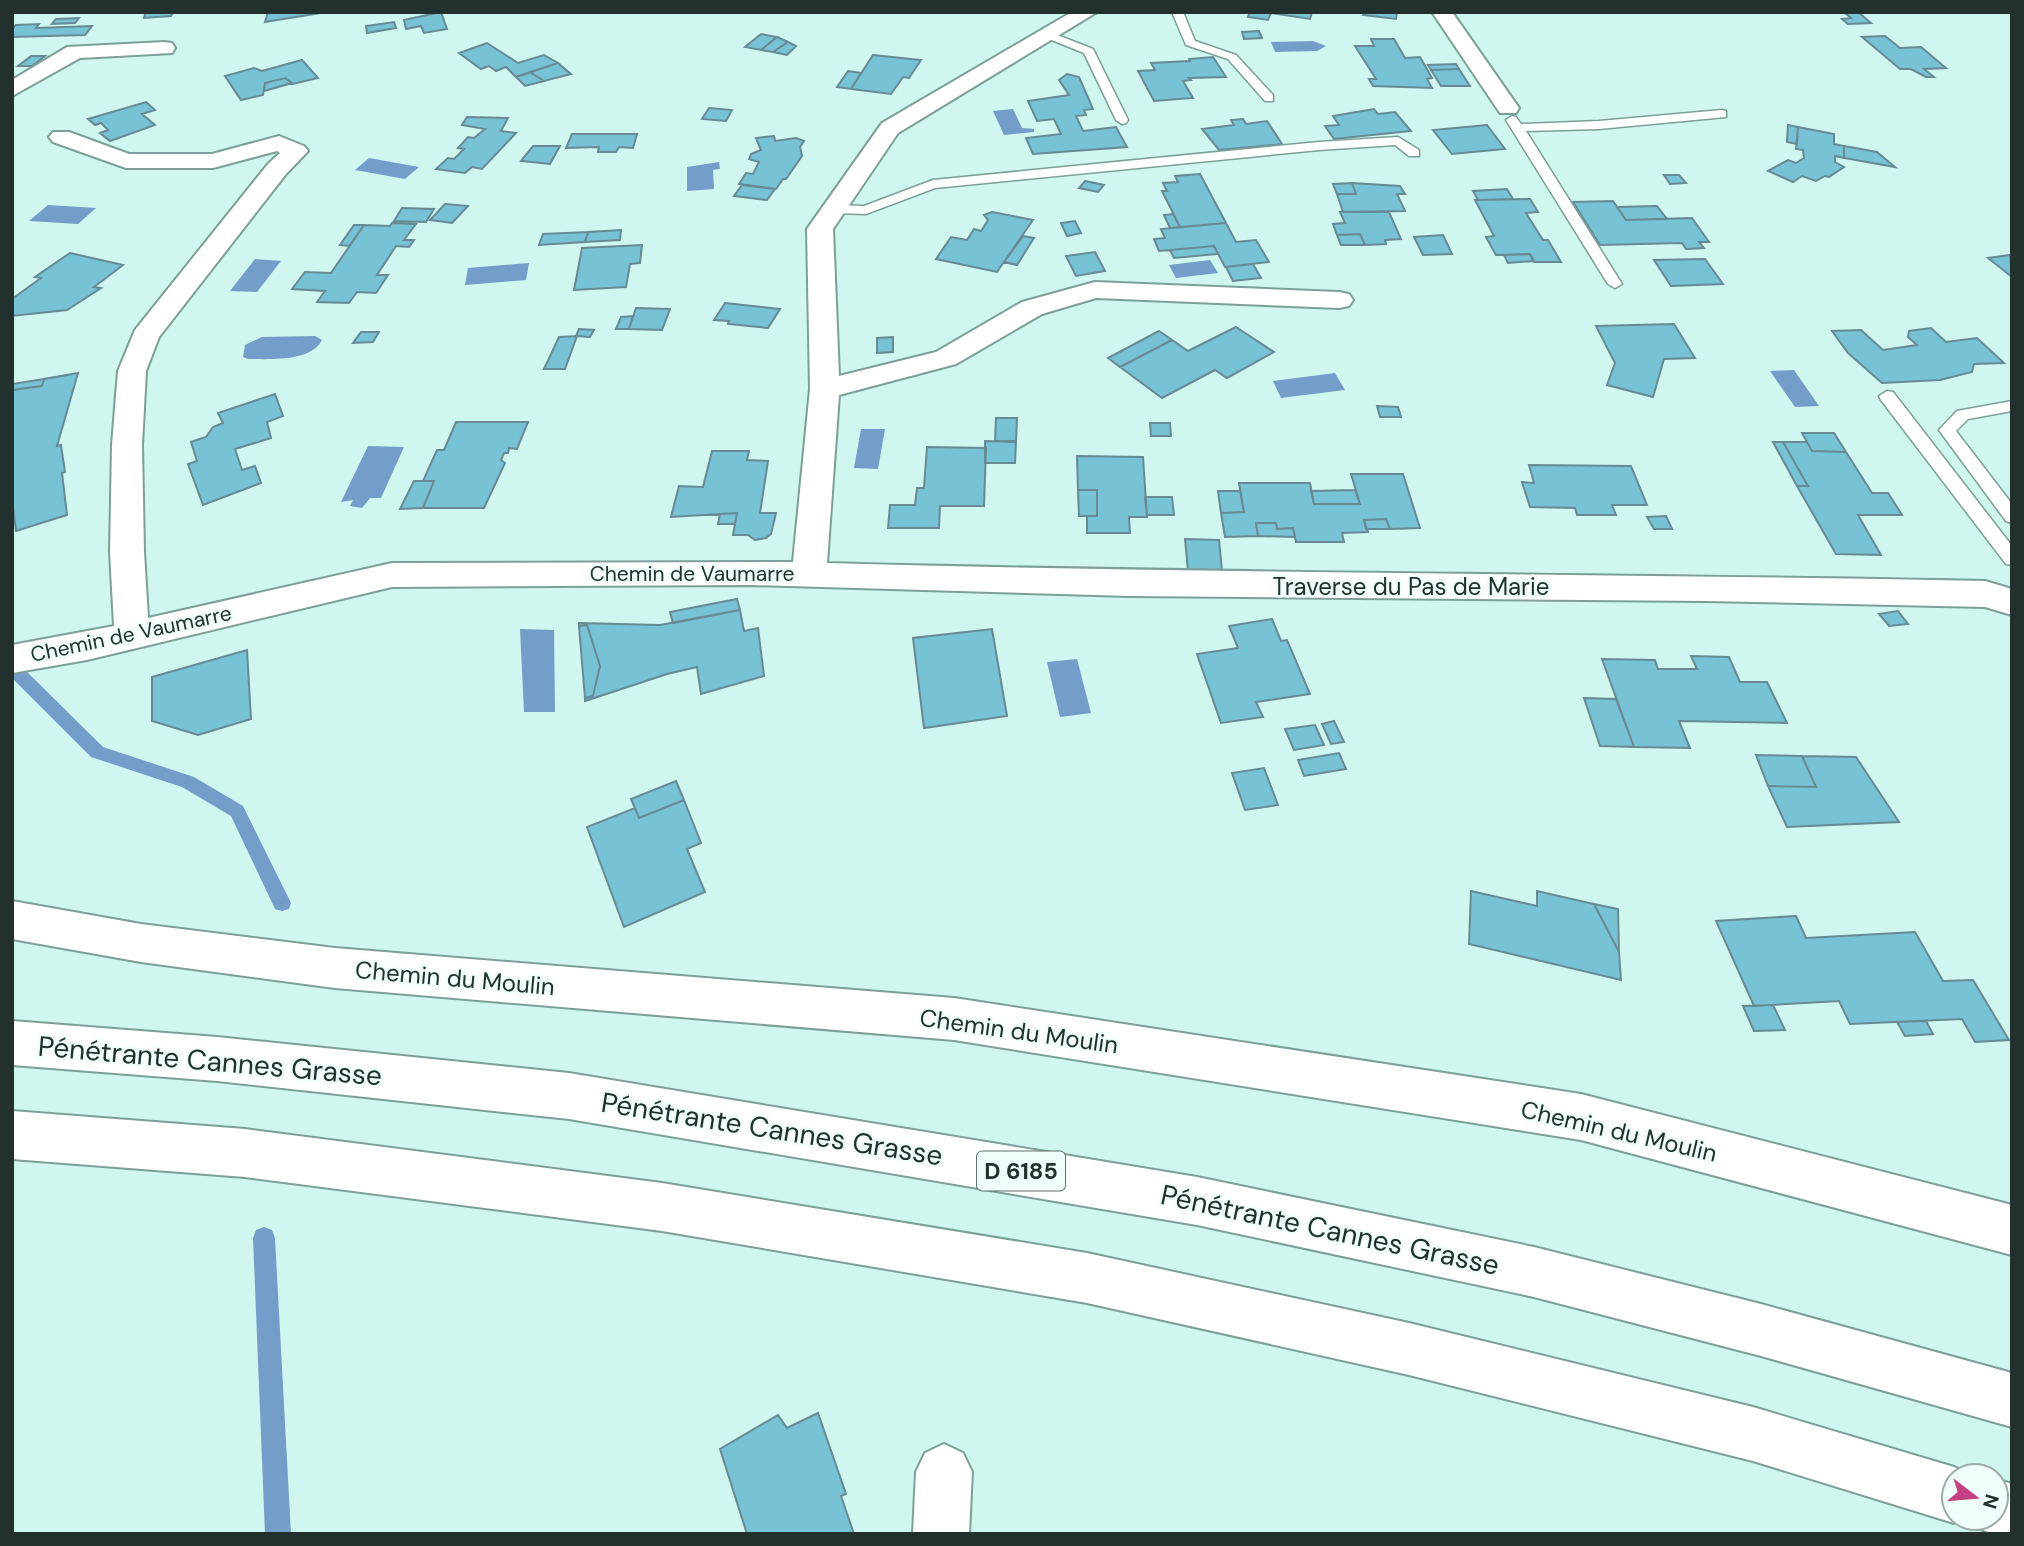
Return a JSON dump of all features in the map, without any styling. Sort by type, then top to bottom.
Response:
[{"type":"main road","name":"Chemin de Vaumarre","points":[[26,657],[392,575],[809,574],[825,389],[820,229],[890,128],[1087,12]]},
{"type":"main road","points":[[1442,12],[1512,118]]},
{"type":"main road","points":[[12,89],[75,51],[164,48]]},
{"type":"main road","points":[[61,137],[125,161],[212,161],[279,143],[296,151],[277,169],[145,336],[132,372],[127,445],[127,525],[132,635]]},
{"type":"main road","points":[[825,389],[946,358],[1032,308],[1095,290],[1339,300]]},
{"type":"main road","name":"Traverse du Pas de Marie","points":[[809,574],[1129,584],[1705,588],[1985,594],[2012,603]]},
{"type":"main road","name":"Chemin du Moulin","points":[[12,920],[141,943],[335,968],[954,1019],[1581,1117],[2012,1230]]},
{"type":"main road","name":"Pénétrante Cannes Grasse","points":[[12,1043],[217,1059],[569,1096],[1197,1201],[1534,1272],[1761,1329],[2012,1400]]},
{"type":"main road","points":[[12,1135],[245,1153],[662,1207],[1087,1278],[1409,1349],[1740,1431],[1940,1490]]},
{"type":"main road","points":[[941,1534],[944,1472]]},
{"type":"lane","points":[[1177,12],[1190,43],[1232,57],[1269,98]]},
{"type":"lane","points":[[1048,35],[1089,51],[1122,120]]},
{"type":"lane","points":[[1512,118],[1599,125],[1722,114]]},
{"type":"lane","points":[[1512,118],[1615,284]]},
{"type":"lane","points":[[834,209],[866,210],[933,184],[1291,149],[1398,141],[1414,153]]},
{"type":"lane","points":[[1887,396],[2012,559]]},
{"type":"lane","points":[[2012,406],[1963,415],[1947,430],[2012,517]]},
{"type":"water","points":[[1313,41],[1326,46],[1317,51],[1275,52],[1271,42]]},
{"type":"water","points":[[1013,109],[1022,128],[1034,129],[1034,132],[1004,135],[993,111]]},
{"type":"water","points":[[369,158],[419,167],[405,179],[355,170]]},
{"type":"water","points":[[719,162],[720,169],[713,170],[714,189],[687,191],[687,167]]},
{"type":"water","points":[[48,205],[96,208],[78,224],[29,221]]},
{"type":"water","points":[[255,259],[281,261],[257,292],[230,291]]},
{"type":"water","points":[[1210,260],[1218,273],[1176,278],[1169,265]]},
{"type":"water","points":[[529,263],[526,280],[465,285],[468,268]]},
{"type":"water","points":[[315,336],[322,340],[317,347],[300,356],[267,359],[243,357],[245,345],[262,337]]},
{"type":"water","points":[[1794,370],[1819,406],[1795,407],[1770,371]]},
{"type":"water","points":[[1335,373],[1345,390],[1281,398],[1273,381]]},
{"type":"water","points":[[861,429],[885,429],[878,469],[854,468]]},
{"type":"water","points":[[368,446],[404,447],[381,498],[370,498],[362,508],[350,506],[353,500],[341,502]]},
{"type":"water","points":[[520,629],[554,630],[555,712],[524,712]]},
{"type":"water","points":[[1077,659],[1091,713],[1060,717],[1047,662]]},
{"type":"building","points":[[146,12],[173,12],[171,16],[144,18]]},
{"type":"building","points":[[268,12],[327,12],[265,22]]},
{"type":"building","points":[[441,12],[447,29],[424,33],[421,26],[406,29],[404,20]]},
{"type":"building","points":[[1250,12],[1312,12],[1310,19],[1271,13],[1268,20],[1248,17]]},
{"type":"building","points":[[1360,12],[1397,12],[1396,19],[1363,15],[1364,13]]},
{"type":"building","points":[[1858,12],[1871,23],[1848,24],[1842,19],[1851,18],[1845,13]]},
{"type":"building","points":[[79,18],[75,23],[52,24],[56,19]]},
{"type":"building","points":[[394,22],[396,28],[367,33],[366,26]]},
{"type":"building","points":[[39,24],[36,28],[92,26],[85,35],[12,37],[12,29],[16,25]]},
{"type":"building","points":[[1259,31],[1262,38],[1244,39],[1242,32]]},
{"type":"building","points":[[761,34],[777,37],[761,50],[745,47]]},
{"type":"building","points":[[1885,36],[1900,48],[1921,47],[1946,68],[1924,69],[1934,77],[1926,77],[1911,69],[1900,69],[1862,37]]},
{"type":"building","points":[[777,37],[788,42],[773,52],[761,50]]},
{"type":"building","points":[[1371,39],[1394,39],[1405,58],[1420,57],[1432,78],[1427,79],[1432,88],[1373,86],[1369,79],[1376,79],[1355,46],[1374,46]]},
{"type":"building","points":[[788,42],[796,46],[787,55],[773,52]]},
{"type":"building","points":[[487,43],[518,63],[544,55],[558,63],[516,77],[506,67],[496,71],[489,66],[481,69],[459,53]]},
{"type":"building","points":[[873,55],[921,60],[909,78],[903,77],[891,94],[851,89]]},
{"type":"building","points":[[31,56],[45,56],[32,66],[18,66]]},
{"type":"building","points":[[1213,57],[1226,77],[1189,78],[1191,80],[1183,81],[1193,98],[1154,101],[1138,71],[1155,70],[1151,63]]},
{"type":"building","points":[[302,60],[318,78],[293,84],[285,78],[265,83],[263,95],[241,100],[225,76],[254,68],[262,71]]},
{"type":"building","points":[[558,63],[571,74],[544,81],[530,72]]},
{"type":"building","points":[[1456,64],[1459,69],[1431,70],[1428,65]]},
{"type":"building","points":[[1459,69],[1470,86],[1441,86],[1431,70]]},
{"type":"building","points":[[848,71],[861,73],[851,89],[837,87]]},
{"type":"building","points":[[530,72],[544,81],[525,86],[516,77]]},
{"type":"building","points":[[1067,74],[1079,77],[1093,109],[1084,110],[1086,115],[1076,116],[1083,131],[1116,127],[1127,147],[1033,154],[1026,138],[1061,134],[1054,119],[1037,121],[1028,101],[1069,95],[1059,80]]},
{"type":"building","points":[[285,78],[292,83],[264,91],[265,83]]},
{"type":"building","points":[[146,102],[155,110],[142,114],[155,125],[110,141],[100,133],[108,130],[101,123],[95,125],[88,119]]},
{"type":"building","points":[[709,108],[732,110],[726,121],[702,119]]},
{"type":"building","points":[[1374,109],[1378,114],[1395,112],[1411,131],[1334,139],[1325,126],[1339,125],[1333,116]]},
{"type":"building","points":[[467,117],[508,118],[501,131],[516,133],[482,169],[472,167],[465,173],[436,169],[448,158],[454,159],[464,149],[458,148],[468,137],[474,138],[485,129],[462,125]]},
{"type":"building","points":[[1243,119],[1246,124],[1267,121],[1282,144],[1219,150],[1202,129],[1234,125],[1231,120]]},
{"type":"building","points":[[1487,125],[1505,149],[1452,154],[1433,130]]},
{"type":"building","points":[[1788,125],[1798,127],[1797,144],[1787,142]]},
{"type":"building","points":[[1798,127],[1834,134],[1834,144],[1844,146],[1844,158],[1835,156],[1835,162],[1844,167],[1829,177],[1825,176],[1816,181],[1802,176],[1793,182],[1768,171],[1788,160],[1796,163],[1804,158],[1803,150],[1796,149]]},
{"type":"building","points":[[572,134],[637,134],[633,148],[619,147],[616,152],[598,152],[599,147],[566,148]]},
{"type":"building","points":[[774,136],[775,141],[796,138],[804,141],[800,147],[802,156],[786,179],[783,179],[776,189],[739,184],[746,173],[753,174],[759,162],[749,159],[751,154],[761,150],[756,138]]},
{"type":"building","points":[[533,146],[560,146],[550,164],[521,161]]},
{"type":"building","points":[[1844,146],[1877,152],[1895,167],[1844,158]]},
{"type":"building","points":[[1200,174],[1226,223],[1180,227],[1162,191],[1167,191],[1163,183],[1178,182],[1175,176]]},
{"type":"building","points":[[1664,175],[1679,175],[1686,183],[1670,184]]},
{"type":"building","points":[[1085,181],[1104,185],[1098,192],[1079,188]]},
{"type":"building","points":[[1352,183],[1400,186],[1405,194],[1397,194],[1405,211],[1343,212],[1337,194],[1356,194]]},
{"type":"building","points":[[1352,183],[1356,194],[1337,194],[1333,184]]},
{"type":"building","points":[[742,185],[775,189],[767,200],[734,196]]},
{"type":"building","points":[[1507,189],[1513,199],[1478,200],[1473,191]]},
{"type":"building","points":[[1530,199],[1538,212],[1526,213],[1543,240],[1548,240],[1561,262],[1534,262],[1530,254],[1496,255],[1486,237],[1494,236],[1475,200]]},
{"type":"building","points":[[1613,201],[1626,220],[1692,218],[1709,242],[1699,242],[1704,248],[1686,249],[1682,243],[1600,245],[1573,202]]},
{"type":"building","points":[[445,204],[468,206],[452,223],[430,220]]},
{"type":"building","points":[[1657,206],[1667,219],[1626,220],[1617,207]]},
{"type":"building","points":[[402,208],[434,209],[426,222],[394,221]]},
{"type":"building","points":[[992,212],[1033,220],[997,272],[936,259],[951,237],[967,240],[974,229],[981,231],[988,220],[984,215]]},
{"type":"building","points":[[1340,212],[1389,212],[1401,239],[1385,240],[1386,244],[1365,245],[1360,234],[1337,235],[1333,224],[1345,223]]},
{"type":"building","points":[[1173,214],[1180,227],[1170,228],[1164,215]]},
{"type":"building","points":[[1075,221],[1081,233],[1067,236],[1061,223]]},
{"type":"building","points":[[392,223],[416,224],[404,240],[414,240],[409,247],[396,246],[377,275],[388,275],[376,293],[357,292],[349,303],[317,302],[325,291],[292,289],[305,272],[331,273],[364,225],[390,226]]},
{"type":"building","points":[[1226,223],[1236,242],[1256,240],[1269,262],[1225,267],[1214,246],[1159,251],[1154,239],[1165,238],[1161,229]]},
{"type":"building","points":[[354,225],[364,225],[349,246],[340,245]]},
{"type":"building","points":[[621,230],[620,240],[585,242],[588,232]]},
{"type":"building","points":[[588,232],[585,242],[539,245],[543,234]]},
{"type":"building","points":[[1360,234],[1365,245],[1341,245],[1337,235]]},
{"type":"building","points":[[1443,235],[1452,254],[1423,255],[1414,237]]},
{"type":"building","points":[[1023,236],[1034,238],[1017,265],[1004,262]]},
{"type":"building","points":[[642,245],[640,263],[630,264],[626,287],[574,290],[582,248]]},
{"type":"building","points":[[1214,246],[1218,254],[1174,258],[1170,250]]},
{"type":"building","points":[[1095,252],[1105,271],[1076,276],[1066,256]]},
{"type":"building","points":[[70,253],[123,265],[94,287],[101,288],[67,310],[12,316],[12,299],[41,278],[35,277]]},
{"type":"building","points":[[1530,254],[1534,261],[1508,263],[1504,255]]},
{"type":"building","points":[[2010,255],[2012,277],[1988,258]]},
{"type":"building","points":[[1705,259],[1723,284],[1671,286],[1654,260]]},
{"type":"building","points":[[1253,264],[1261,278],[1233,281],[1226,267]]},
{"type":"building","points":[[725,303],[780,309],[768,328],[728,324],[729,321],[714,320]]},
{"type":"building","points":[[636,308],[670,309],[662,330],[629,329]]},
{"type":"building","points":[[633,316],[629,329],[616,329],[621,317]]},
{"type":"building","points":[[1674,324],[1695,358],[1664,359],[1653,397],[1607,385],[1615,363],[1596,326]]},
{"type":"building","points":[[1236,327],[1274,352],[1227,378],[1215,370],[1162,398],[1120,367],[1172,340],[1188,351]]},
{"type":"building","points":[[1931,328],[1946,342],[1977,338],[2004,363],[1974,364],[1972,372],[1940,380],[1882,383],[1848,353],[1832,331],[1861,330],[1883,350],[1917,345],[1908,337],[1909,331]]},
{"type":"building","points":[[579,329],[594,330],[590,337],[576,336]]},
{"type":"building","points":[[1159,331],[1172,340],[1120,367],[1108,358]]},
{"type":"building","points":[[361,332],[379,332],[373,342],[353,343]]},
{"type":"building","points":[[577,336],[565,369],[544,369],[559,337]]},
{"type":"building","points":[[893,337],[893,352],[877,353],[877,338]]},
{"type":"building","points":[[78,373],[57,446],[61,445],[65,472],[62,473],[67,515],[16,531],[12,499],[12,390],[42,386],[44,379]]},
{"type":"building","points":[[44,379],[42,386],[12,390],[12,384]]},
{"type":"building","points":[[275,394],[283,416],[267,422],[271,438],[235,449],[242,470],[255,466],[261,483],[203,505],[188,464],[197,461],[191,442],[206,437],[213,427],[223,423],[218,413]]},
{"type":"building","points":[[1377,406],[1398,407],[1401,417],[1380,417]]},
{"type":"building","points":[[996,418],[1017,418],[1016,441],[995,441]]},
{"type":"building","points":[[456,422],[528,422],[517,449],[509,448],[508,453],[504,453],[501,460],[505,463],[484,508],[423,508],[434,481],[423,481],[437,450],[444,450]]},
{"type":"building","points":[[1150,423],[1170,423],[1171,436],[1151,436]]},
{"type":"building","points":[[1802,433],[1834,433],[1846,452],[1812,451]]},
{"type":"building","points":[[985,441],[1016,442],[1015,463],[985,463]]},
{"type":"building","points":[[1773,442],[1783,442],[1808,486],[1797,486]]},
{"type":"building","points":[[1783,442],[1807,442],[1812,451],[1846,452],[1872,493],[1888,493],[1902,515],[1858,515],[1881,555],[1836,554],[1797,486],[1808,486]]},
{"type":"building","points":[[927,447],[986,448],[984,506],[940,506],[939,528],[888,528],[890,505],[915,505],[917,488],[924,488]]},
{"type":"building","points":[[712,451],[749,451],[747,460],[768,461],[760,513],[776,513],[771,534],[766,538],[755,540],[748,535],[733,535],[737,513],[671,517],[679,486],[703,487]]},
{"type":"building","points":[[1077,456],[1143,457],[1147,517],[1129,517],[1130,533],[1087,533],[1087,516],[1097,516],[1097,490],[1078,490]]},
{"type":"building","points":[[1529,465],[1631,466],[1647,505],[1612,505],[1616,515],[1577,515],[1575,508],[1530,507],[1522,482],[1534,483]]},
{"type":"building","points":[[1351,474],[1403,474],[1420,528],[1390,529],[1386,519],[1364,520],[1368,532],[1342,533],[1344,542],[1296,542],[1293,528],[1277,529],[1276,523],[1256,523],[1258,536],[1225,537],[1221,513],[1244,512],[1239,483],[1310,483],[1314,504],[1360,504]]},
{"type":"building","points":[[414,481],[434,481],[423,508],[400,509]]},
{"type":"building","points":[[1078,490],[1097,490],[1097,516],[1079,516]]},
{"type":"building","points":[[1355,490],[1360,504],[1314,504],[1311,491]]},
{"type":"building","points":[[1218,491],[1240,491],[1244,512],[1221,513]]},
{"type":"building","points":[[1145,497],[1172,497],[1174,515],[1147,515]]},
{"type":"building","points":[[737,513],[735,524],[718,524],[720,514]]},
{"type":"building","points":[[1666,516],[1672,529],[1654,529],[1647,517]]},
{"type":"building","points":[[1386,519],[1390,529],[1366,529],[1364,520]]},
{"type":"building","points":[[1256,523],[1276,523],[1277,529],[1293,528],[1295,537],[1258,536]]},
{"type":"building","points":[[1185,539],[1219,540],[1222,571],[1188,571]]},
{"type":"building","points":[[737,599],[740,610],[673,623],[670,612]]},
{"type":"building","points":[[740,610],[744,631],[758,628],[764,676],[701,694],[697,667],[585,701],[585,698],[593,696],[600,666],[587,625],[579,626],[579,623],[660,625]]},
{"type":"building","points":[[1898,611],[1908,624],[1889,626],[1879,614]]},
{"type":"building","points":[[1272,619],[1281,641],[1287,640],[1310,694],[1256,702],[1263,717],[1221,723],[1197,654],[1238,648],[1229,626]]},
{"type":"building","points":[[587,625],[600,666],[593,696],[585,698],[579,626]]},
{"type":"building","points":[[992,629],[1007,716],[924,728],[913,638]]},
{"type":"building","points":[[247,650],[251,719],[198,735],[152,721],[152,677]]},
{"type":"building","points":[[1691,656],[1729,657],[1740,682],[1767,682],[1787,723],[1679,721],[1690,748],[1634,747],[1602,659],[1655,660],[1658,669],[1697,669]]},
{"type":"building","points":[[1584,698],[1616,699],[1634,747],[1600,746]]},
{"type":"building","points":[[1334,721],[1344,742],[1331,744],[1322,724]]},
{"type":"building","points":[[1315,725],[1324,745],[1294,750],[1285,729]]},
{"type":"building","points":[[1339,753],[1346,769],[1304,776],[1298,760]]},
{"type":"building","points":[[1756,755],[1802,756],[1816,787],[1768,786]]},
{"type":"building","points":[[1802,756],[1856,757],[1899,822],[1787,827],[1768,786],[1816,787]]},
{"type":"building","points":[[1264,768],[1278,805],[1245,810],[1232,773]]},
{"type":"building","points":[[676,781],[684,800],[639,818],[631,799]]},
{"type":"building","points":[[684,800],[701,843],[687,849],[705,892],[624,927],[587,827],[635,808],[639,818]]},
{"type":"building","points":[[1471,891],[1537,906],[1537,891],[1594,904],[1619,952],[1621,980],[1469,944]]},
{"type":"building","points":[[1594,904],[1618,909],[1619,952]]},
{"type":"building","points":[[1796,916],[1806,938],[1915,932],[1943,981],[1973,980],[2009,1040],[1975,1042],[1962,1019],[1850,1024],[1839,1001],[1754,1006],[1716,921]]},
{"type":"building","points":[[1773,1005],[1785,1030],[1754,1031],[1743,1006]]},
{"type":"building","points":[[1926,1021],[1933,1034],[1905,1036],[1897,1022]]},
{"type":"building","points":[[818,1413],[846,1494],[841,1496],[854,1534],[747,1534],[720,1449],[778,1415],[787,1428]]},
{"type":"waterway","points":[[12,660],[19,674],[97,752],[188,782],[237,811],[282,903]]},
{"type":"waterway","points":[[264,1238],[278,1534]]}]
